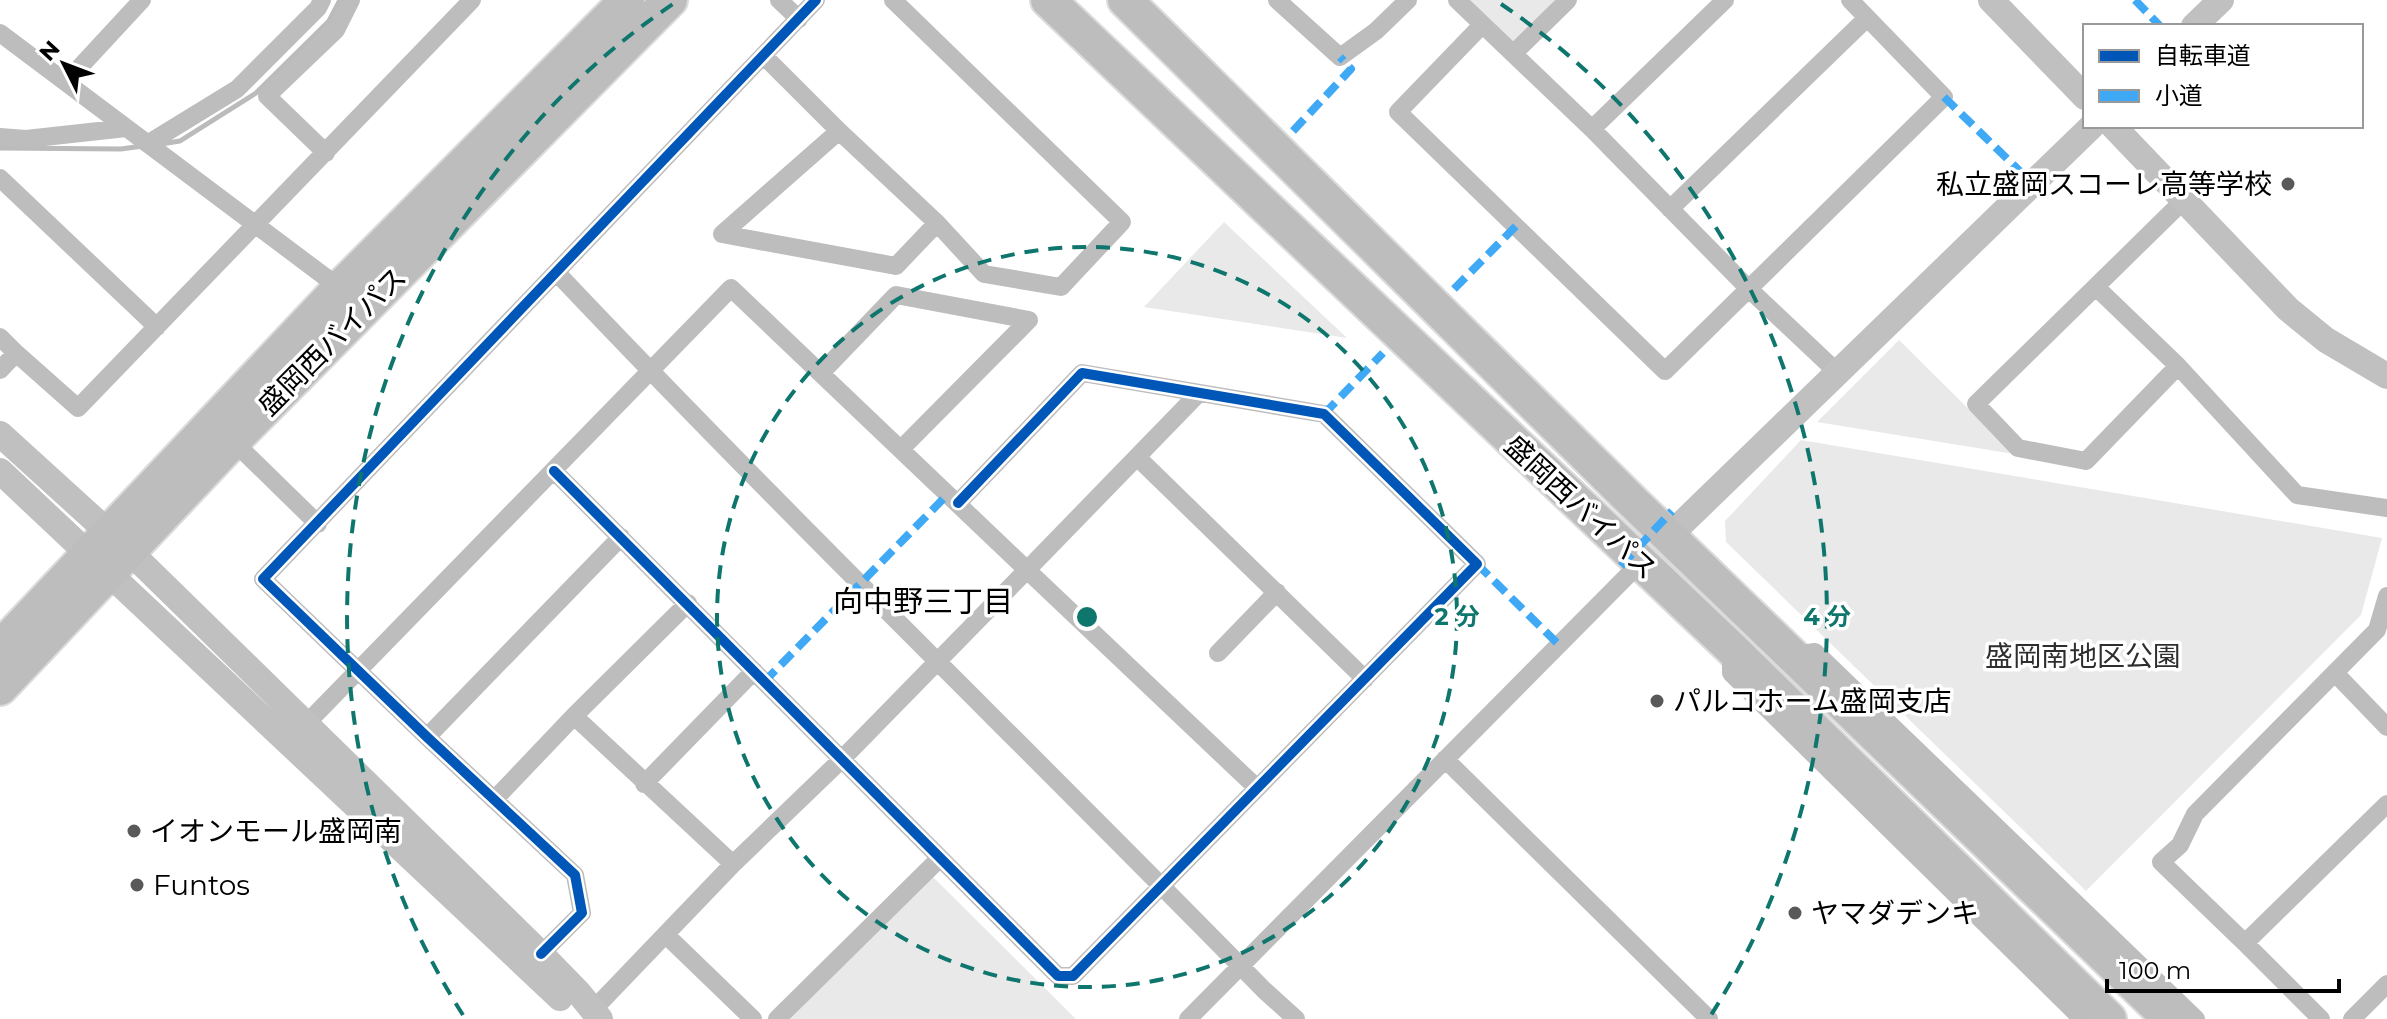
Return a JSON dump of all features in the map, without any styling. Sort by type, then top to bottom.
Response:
[{"type":"highway","name":"盛岡西バイパス","points":[[0,688],[110,553],[340,288],[627,0]]},
{"type":"highway","name":"盛岡西バイパス","points":[[0,648],[233,441],[670,0]]},
{"type":"highway","name":"盛岡西バイパス","points":[[1048,0],[1731,648],[2109,1019]]},
{"type":"highway","name":"盛岡西バイパス","points":[[1125,0],[1669,536],[2170,1019]]},
{"type":"street","points":[[66,82],[142,0]]},
{"type":"street","points":[[149,143],[237,89],[318,8],[322,0]]},
{"type":"street","points":[[326,153],[267,96],[336,30],[351,0]]},
{"type":"street","points":[[779,0],[799,19]]},
{"type":"street","points":[[541,954],[582,913],[575,875],[263,579],[816,0]]},
{"type":"street","points":[[764,56],[937,223],[984,274],[1061,287],[1122,222],[893,0]]},
{"type":"street","points":[[1277,0],[1340,57],[1376,31],[1408,0]]},
{"type":"street","points":[[1457,0],[1838,373]]},
{"type":"street","points":[[1513,54],[1568,0]]},
{"type":"street","points":[[1592,129],[1725,0]]},
{"type":"street","points":[[1482,25],[1398,112],[1665,371],[1944,97],[1850,0]]},
{"type":"street","points":[[1991,0],[2083,95]]},
{"type":"street","points":[[2196,24],[2221,0]]},
{"type":"street","points":[[0,337],[78,408],[257,226],[464,3]]},
{"type":"street","points":[[1670,209],[1867,18]]},
{"type":"street","points":[[0,33],[340,288]]},
{"type":"street","points":[[0,137],[26,139],[126,128]]},
{"type":"street","points":[[1669,536],[2090,128]]},
{"type":"street","points":[[2115,128],[2288,309],[2326,340],[2387,376]]},
{"type":"street","points":[[839,131],[722,234],[896,266],[937,223]]},
{"type":"street","points":[[0,178],[157,327]]},
{"type":"street","points":[[2178,366],[2086,461],[2018,448],[1976,404],[2183,201]]},
{"type":"street","points":[[557,273],[859,585],[938,660],[1296,1019]]},
{"type":"street","points":[[306,724],[731,288],[1257,788]]},
{"type":"street","points":[[2097,288],[2178,366],[2297,495],[2387,508]]},
{"type":"street","points":[[822,372],[896,295],[1029,320],[901,449]]},
{"type":"street","points":[[0,370],[16,353]]},
{"type":"street","points":[[554,471],[1058,976],[1073,976],[1477,564],[1324,414],[1082,373],[958,503]]},
{"type":"street","points":[[592,1016],[733,864],[841,760],[1199,393]]},
{"type":"street","points":[[0,434],[110,553],[415,861],[568,1006],[592,1016]]},
{"type":"street","points":[[233,441],[318,524]]},
{"type":"street","points":[[1137,457],[1365,679]]},
{"type":"street","points":[[0,471],[110,553],[306,724],[541,954],[578,992],[592,1016]]},
{"type":"street","points":[[427,737],[621,537]]},
{"type":"street","points":[[1188,1019],[1640,563]]},
{"type":"street","points":[[1218,653],[1277,592]]},
{"type":"street","points":[[2321,1019],[2161,862],[2180,845],[2195,814],[2377,630],[2387,596]]},
{"type":"street","points":[[494,800],[688,603]]},
{"type":"street","points":[[1731,648],[1731,673],[2082,1019]]},
{"type":"street","points":[[1795,655],[1815,652],[2196,1019]]},
{"type":"street","points":[[644,784],[754,671]]},
{"type":"street","points":[[2335,673],[2387,727]]},
{"type":"street","points":[[574,716],[733,864]]},
{"type":"street","points":[[338,755],[357,793],[419,853],[415,861]]},
{"type":"street","points":[[1445,759],[1709,1019]]},
{"type":"street","points":[[2245,943],[2387,804]]},
{"type":"street","points":[[777,1019],[940,858]]},
{"type":"street","points":[[666,935],[753,1019]]},
{"type":"street","points":[[2352,1019],[2387,984]]},
{"type":"green space","points":[[1464,0],[1562,0],[1512,45]]},
{"type":"green space","points":[[1224,222],[1347,338],[1144,307]]},
{"type":"green space","points":[[1899,340],[2014,454],[1817,422]]},
{"type":"green space","name":"盛岡南地区公園","points":[[1801,440],[2382,538],[2361,615],[2086,891],[1726,542],[1725,521]]},
{"type":"green space","points":[[931,875],[1076,1019],[790,1019]]},
{"type":"waterway","points":[[161,144],[180,141],[256,93],[329,21],[340,0]]},
{"type":"waterway","points":[[0,148],[121,149],[143,146]]},
{"type":"marked path","points":[[2135,0],[2158,24]]},
{"type":"marked path","points":[[1293,131],[1351,69],[1340,57]]},
{"type":"marked path","points":[[1944,97],[2033,184]]},
{"type":"marked path","points":[[1454,289],[1516,226]]},
{"type":"marked path","points":[[1324,414],[1383,353]]},
{"type":"marked path","points":[[764,682],[948,494]]},
{"type":"marked path","points":[[1621,566],[1672,511]]},
{"type":"marked path","points":[[1477,564],[1559,645]]},
{"type":"cycle path","points":[[541,954],[582,913],[575,875],[263,579],[816,0]]},
{"type":"cycle path","points":[[554,471],[1058,976],[1073,976],[1477,564],[1324,414],[1082,373],[958,503]]},
{"type":"place","name":"私立盛岡スコーレ高等学校","points":[[2288,184]]},
{"type":"place","name":"パルコホーム盛岡支店","points":[[1657,701]]},
{"type":"place","name":"イオンモール盛岡南","points":[[134,831]]},
{"type":"place","name":"Funtos","points":[[137,885]]},
{"type":"place","name":"ヤマダデンキ","points":[[1795,913]]},
{"type":"district","name":"向中野三丁目","points":[[923,601]]}]
